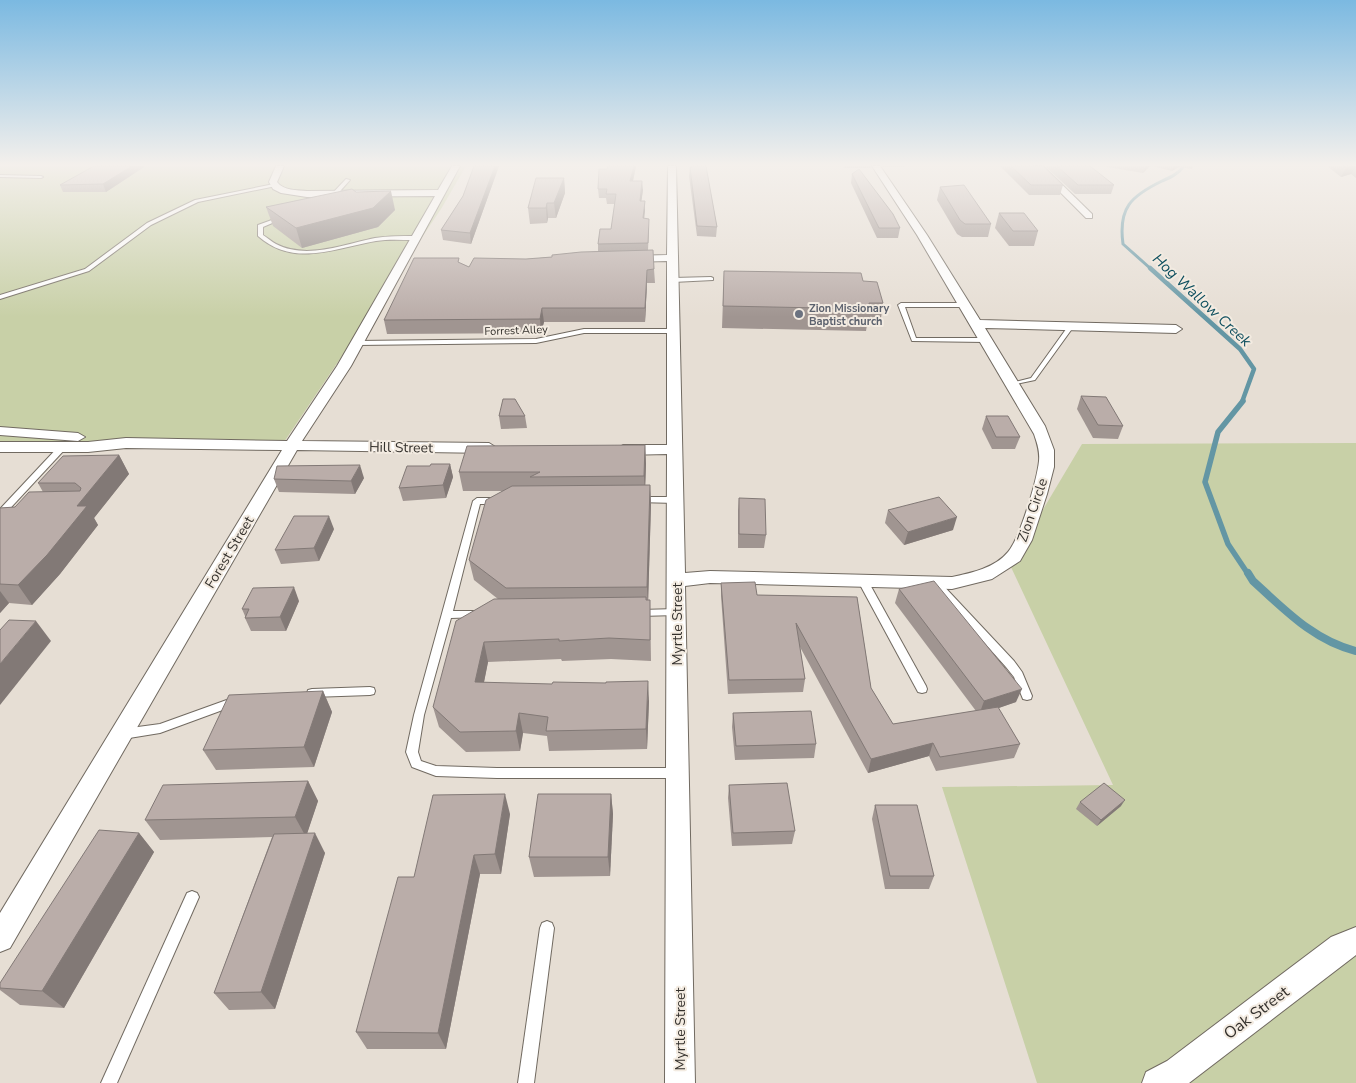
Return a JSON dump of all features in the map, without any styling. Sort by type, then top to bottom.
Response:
[{"type":"street","name":"Forest Street","points":[[0,938],[292,445],[404,266],[414,238],[426,217]]},
{"type":"street","name":"Myrtle Street","points":[[673,217],[680,1083]]},
{"type":"street","name":"Zion Circle","points":[[676,580],[710,578],[952,583],[976,579],[993,573],[1016,555],[1041,489],[1047,461],[1046,444],[1038,426],[1013,384],[910,217]]},
{"type":"street","points":[[617,259],[673,258]]},
{"type":"street","points":[[975,324],[1176,329]]},
{"type":"street","name":"Hill Street","points":[[0,431],[96,438],[126,443]]},
{"type":"street","name":"Hill Street","points":[[0,447],[63,447],[126,443],[507,448]]},
{"type":"street","points":[[605,449],[675,449]]},
{"type":"street","name":"Oak Street","points":[[1157,1083],[1178,1072],[1341,946],[1356,941]]},
{"type":"lane","points":[[0,297],[87,270],[150,224],[165,217]]},
{"type":"lane","points":[[286,217],[260,226],[261,236],[275,247],[289,252],[323,252],[376,240],[414,238]]},
{"type":"lane","points":[[256,220],[267,223]]},
{"type":"lane","points":[[673,280],[711,279]]},
{"type":"lane","points":[[0,302],[14,294]]},
{"type":"lane","points":[[964,305],[901,305],[914,340],[985,340]]},
{"type":"lane","points":[[1013,384],[1033,379],[1071,326]]},
{"type":"lane","name":"Forrest Alley","points":[[357,343],[536,341],[584,331],[674,331]]},
{"type":"lane","points":[[0,514],[63,447]]},
{"type":"lane","points":[[626,500],[676,500]]},
{"type":"lane","points":[[507,501],[477,501],[419,715],[412,752],[416,764],[436,771],[678,773]]},
{"type":"lane","points":[[7,506],[17,507]]},
{"type":"lane","points":[[863,581],[922,688]]},
{"type":"lane","points":[[936,583],[1010,664],[1018,675],[1027,696]]},
{"type":"lane","points":[[627,613],[677,612]]},
{"type":"lane","points":[[447,615],[487,614]]},
{"type":"lane","points":[[302,693],[370,691]]},
{"type":"lane","points":[[121,735],[160,728],[244,698]]},
{"type":"lane","points":[[109,1083],[192,897]]},
{"type":"lane","points":[[526,1083],[547,928]]},
{"type":"green space","points":[[0,217],[436,217],[282,445],[0,442]]},
{"type":"green space","points":[[1356,443],[1356,1083],[1037,1083],[942,787],[1113,785],[1010,565],[1082,444]]},
{"type":"building","points":[[280,217],[340,217],[296,228]]},
{"type":"building","points":[[450,217],[476,217],[470,233],[441,230]]},
{"type":"building","points":[[613,217],[643,217],[649,219],[648,243],[598,244],[600,229],[611,229]]},
{"type":"building","points":[[696,217],[715,217],[717,227],[697,226]]},
{"type":"building","points":[[873,217],[894,217],[900,228],[879,228]]},
{"type":"building","points":[[958,217],[986,217],[991,224],[965,224]]},
{"type":"building","points":[[1002,217],[1027,217],[1038,231],[1013,231]]},
{"type":"building","points":[[653,250],[654,269],[647,270],[645,308],[542,308],[540,319],[384,320],[414,258],[459,258],[458,262],[469,267],[474,258],[526,259],[581,252]]},
{"type":"building","points":[[724,271],[861,273],[863,281],[877,282],[883,303],[869,303],[870,309],[723,306]]},
{"type":"building","points":[[1081,396],[1106,397],[1123,426],[1098,425]]},
{"type":"building","points":[[503,399],[515,399],[525,416],[499,416]]},
{"type":"building","points":[[986,416],[1008,416],[1020,437],[996,437]]},
{"type":"building","points":[[645,445],[644,476],[530,477],[540,472],[459,472],[467,446]]},
{"type":"building","points":[[119,455],[77,506],[87,506],[47,555],[18,585],[0,584],[0,508],[15,507],[29,492],[80,491],[81,488],[75,483],[38,483],[63,456]]},
{"type":"building","points":[[431,464],[450,464],[443,485],[399,488],[407,466],[430,466]]},
{"type":"building","points":[[360,465],[351,481],[274,479],[277,466]]},
{"type":"building","points":[[650,485],[647,587],[506,588],[469,560],[486,500],[512,486]]},
{"type":"building","points":[[939,497],[957,517],[908,532],[888,510]]},
{"type":"building","points":[[739,498],[765,499],[766,535],[739,534]]},
{"type":"building","points":[[294,516],[329,516],[314,548],[275,550]]},
{"type":"building","points":[[934,581],[1022,689],[984,701],[899,589]]},
{"type":"building","points":[[755,582],[757,595],[857,597],[871,688],[893,724],[998,707],[1020,744],[940,757],[933,743],[871,759],[796,623],[805,679],[729,680],[721,583]]},
{"type":"building","points":[[294,587],[280,617],[245,618],[249,609],[242,609],[253,588]]},
{"type":"building","points":[[646,597],[646,600],[650,600],[650,640],[609,638],[484,642],[475,682],[552,684],[553,682],[606,683],[648,681],[646,729],[546,731],[548,717],[519,713],[516,731],[460,732],[433,707],[456,621],[494,599]]},
{"type":"building","points":[[9,620],[36,621],[0,664],[0,630]]},
{"type":"building","points":[[323,691],[304,747],[203,750],[229,695]]},
{"type":"building","points":[[811,711],[816,744],[736,746],[733,713]]},
{"type":"building","points":[[308,781],[295,817],[145,820],[163,785]]},
{"type":"building","points":[[787,783],[795,831],[733,833],[729,785]]},
{"type":"building","points":[[1104,783],[1125,800],[1101,820],[1080,802]]},
{"type":"building","points":[[505,794],[495,854],[474,855],[438,1033],[356,1032],[398,877],[414,877],[433,795]]},
{"type":"building","points":[[538,794],[611,794],[608,857],[529,857]]},
{"type":"building","points":[[875,805],[917,805],[934,876],[890,876]]},
{"type":"building","points":[[99,830],[139,833],[42,991],[0,988],[0,983]]},
{"type":"building","points":[[315,833],[261,992],[214,993],[274,834]]},
{"type":"waterway","name":"Hog Wallow Creek","points":[[1124,217],[1123,244],[1151,269]]},
{"type":"waterway","name":"Hog Wallow Creek","points":[[1150,268],[1240,349],[1254,369],[1242,402]]},
{"type":"waterway","name":"Hog Wallow Creek","points":[[1243,401],[1218,432],[1205,482],[1228,544],[1248,574]]},
{"type":"waterway","name":"Hog Wallow Creek","points":[[1248,573],[1253,581],[1300,623],[1327,640],[1356,651]]},
{"type":"place","name":"Zion Missionary Baptist church","points":[[799,314]]}]
